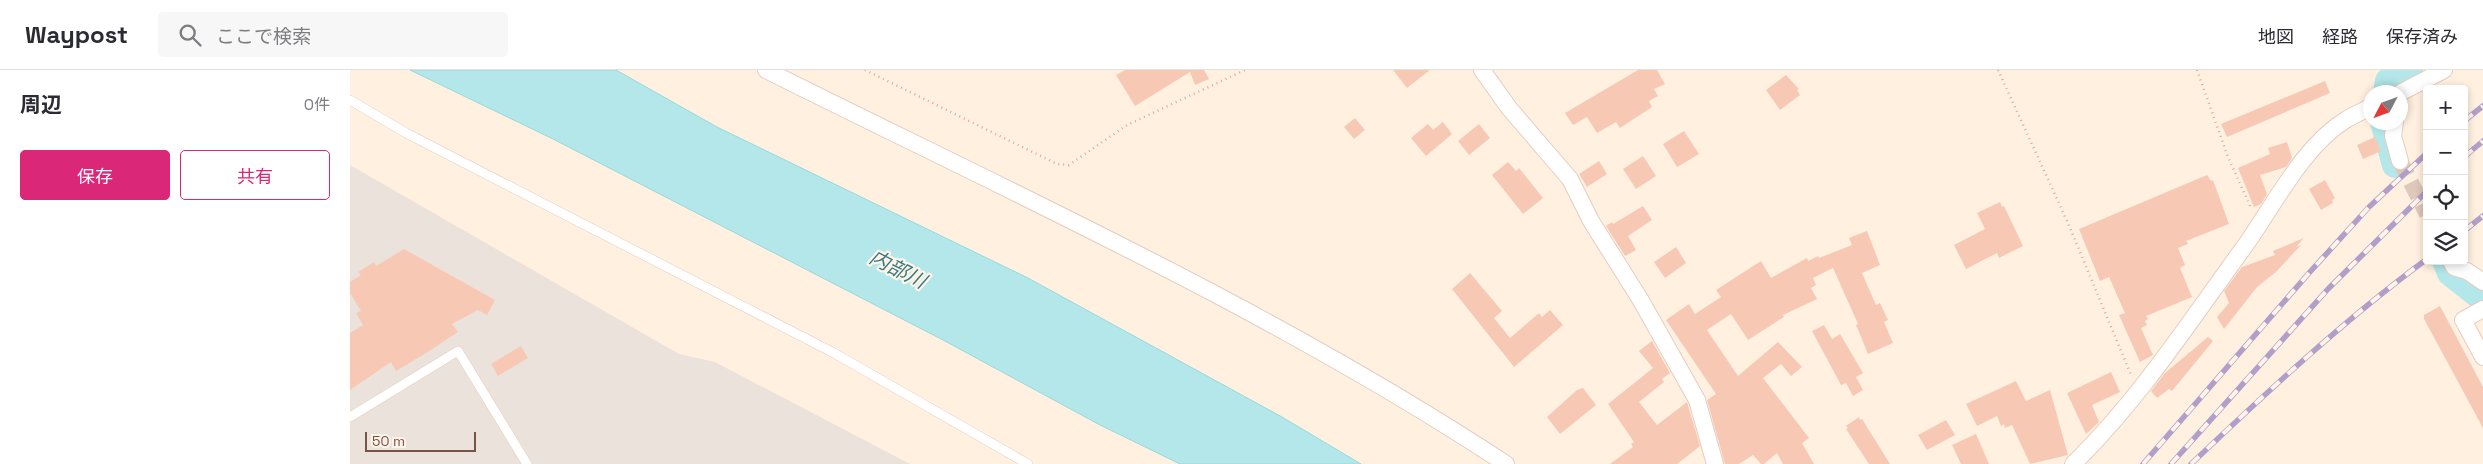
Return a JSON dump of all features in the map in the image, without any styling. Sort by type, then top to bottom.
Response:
[{"type":"street","points":[[766,70],[1057,213],[1296,337],[1506,464]]},
{"type":"street","points":[[1482,70],[1509,108],[1570,179],[1591,221],[1640,299],[1697,400],[1715,464]]},
{"type":"street","points":[[2408,91],[2444,70]]},
{"type":"street","points":[[2073,464],[2095,442],[2141,388],[2259,226],[2298,168],[2328,134],[2346,120],[2363,111]]},
{"type":"street","points":[[2393,130],[2392,136],[2400,161]]},
{"type":"street","points":[[2453,265],[2481,278]]},
{"type":"street","points":[[2483,309],[2463,320],[2483,357]]},
{"type":"lane","points":[[350,100],[415,137],[834,353],[1028,464]]},
{"type":"lane","points":[[350,417],[458,351],[527,464]]},
{"type":"path","points":[[865,70],[1057,164],[1069,165],[1127,125],[1245,70]]},
{"type":"path","points":[[1998,70],[2068,223],[2131,376],[2141,388]]},
{"type":"path","points":[[2197,70],[2228,157],[2259,226]]},
{"type":"shaded area","points":[[350,165],[679,354],[715,362],[910,464],[350,464]]},
{"type":"water","name":"内部川","points":[[410,70],[616,70],[717,127],[1028,278],[1282,417],[1361,464],[1180,464],[1100,425],[943,340],[553,139]]},
{"type":"building","points":[[1125,70],[1204,70],[1209,79],[1195,85],[1190,72],[1135,106],[1116,75]]},
{"type":"building","points":[[1393,70],[1430,70],[1407,88]]},
{"type":"building","points":[[1638,70],[1657,70],[1665,84],[1654,89],[1658,96],[1649,101],[1652,107],[1620,128],[1616,122],[1597,133],[1587,117],[1573,125],[1565,113]]},
{"type":"building","points":[[1786,75],[1799,89],[1797,90],[1800,95],[1780,110],[1766,90]]},
{"type":"building","points":[[2325,81],[2330,93],[2227,137],[2221,124]]},
{"type":"building","points":[[1355,118],[1365,130],[1354,139],[1344,127]]},
{"type":"building","points":[[1443,122],[1452,134],[1426,156],[1411,138],[1428,124],[1433,130]]},
{"type":"building","points":[[1479,124],[1490,138],[1469,155],[1458,141]]},
{"type":"building","points":[[1684,131],[1699,154],[1677,167],[1663,144]]},
{"type":"building","points":[[2375,137],[2381,151],[2363,159],[2357,145]]},
{"type":"building","points":[[2287,142],[2292,158],[2286,167],[2260,175],[2267,194],[2261,204],[2254,207],[2238,168],[2270,154],[2268,148]]},
{"type":"building","points":[[1643,156],[1656,176],[1636,189],[1623,169]]},
{"type":"building","points":[[1599,161],[1607,174],[1587,187],[1579,174]]},
{"type":"building","points":[[1508,162],[1516,171],[1519,168],[1543,198],[1523,214],[1492,175]]},
{"type":"building","points":[[2207,175],[2211,181],[2213,180],[2229,224],[2186,241],[2188,244],[2178,248],[2185,265],[2180,268],[2192,297],[2146,316],[2148,319],[2145,321],[2147,325],[2141,328],[2153,355],[2140,362],[2119,315],[2125,313],[2109,277],[2100,281],[2079,229]]},
{"type":"building","points":[[2325,180],[2335,198],[2332,200],[2333,203],[2321,210],[2309,189]]},
{"type":"building","points":[[2000,202],[2002,207],[2004,206],[2023,246],[1999,258],[1997,253],[1966,269],[1954,245],[1985,229],[1977,213]]},
{"type":"building","points":[[1643,206],[1652,220],[1628,236],[1636,250],[1625,256],[1606,226],[1612,222],[1613,224]]},
{"type":"building","points":[[1867,231],[1880,265],[1862,273],[1876,305],[1880,303],[1888,320],[1884,322],[1893,343],[1868,354],[1856,325],[1858,324],[1833,268],[1813,278],[1816,285],[1811,288],[1817,299],[1783,315],[1784,317],[1748,340],[1731,314],[1707,330],[1738,376],[1778,342],[1802,367],[1791,376],[1781,364],[1763,378],[1809,438],[1802,443],[1814,464],[1783,464],[1777,453],[1764,464],[1761,464],[1753,455],[1739,464],[1725,464],[1707,400],[1716,394],[1666,320],[1689,304],[1695,314],[1721,297],[1716,290],[1761,261],[1771,278],[1807,258],[1808,261],[1818,256],[1819,258],[1852,245],[1849,238]]},
{"type":"building","points":[[2304,238],[2296,247],[2301,245],[2276,272],[2257,287],[2224,329],[2217,317],[2229,303],[2224,291],[2242,267],[2275,255],[2273,251]]},
{"type":"building","points":[[1676,247],[1686,263],[1665,278],[1654,262]]},
{"type":"building","points":[[404,249],[495,300],[487,315],[478,310],[452,324],[458,332],[426,353],[396,371],[391,362],[350,390],[350,333],[363,325],[356,313],[361,311],[350,293],[350,282],[361,275],[358,272],[374,262],[376,266]]},
{"type":"building","points":[[1470,273],[1502,311],[1494,318],[1510,338],[1539,313],[1542,317],[1550,310],[1563,325],[1514,367],[1452,289]]},
{"type":"building","points":[[2440,306],[2483,387],[2483,428],[2424,319],[2424,315]]},
{"type":"building","points":[[1824,325],[1832,339],[1840,334],[1863,373],[1856,377],[1863,390],[1853,396],[1846,383],[1841,385],[1812,331]]},
{"type":"building","points":[[2208,337],[2213,341],[2172,391],[2169,389],[2157,398],[2151,391],[2165,373]]},
{"type":"building","points":[[1652,341],[1670,373],[1662,379],[1664,382],[1639,402],[1657,425],[1687,402],[1700,446],[1677,464],[1610,464],[1633,447],[1631,444],[1634,442],[1608,404],[1653,368],[1639,351]]},
{"type":"building","points":[[521,346],[528,358],[498,376],[491,364]]},
{"type":"building","points":[[2111,372],[2120,392],[2092,405],[2099,422],[2086,434],[2067,393]]},
{"type":"building","points":[[2016,381],[2026,401],[2050,390],[2068,455],[2030,464],[2012,425],[2005,428],[2004,424],[2001,426],[1997,416],[1977,426],[1966,404]]},
{"type":"building","points":[[1583,388],[1596,405],[1560,434],[1547,417],[1577,390]]},
{"type":"building","points":[[1859,417],[1890,464],[1869,464],[1846,429],[1848,428],[1846,426]]},
{"type":"building","points":[[1946,420],[1955,435],[1927,450],[1918,435]]},
{"type":"building","points":[[1976,434],[1989,464],[1961,464],[1952,445]]},
{"type":"waterway","points":[[2387,85],[2388,81],[2410,70]]},
{"type":"waterway","points":[[2385,130],[2395,165]]},
{"type":"waterway","points":[[2447,265],[2450,273],[2483,299]]},
{"type":"tunnel","points":[[2400,161],[2423,206]]},
{"type":"railway","points":[[2468,118],[2483,106]]},
{"type":"railway","points":[[2468,154],[2483,141]]},
{"type":"railway","points":[[2143,464],[2369,207],[2423,157]]},
{"type":"railway","points":[[2171,464],[2328,289],[2423,195]]},
{"type":"railway","points":[[2468,228],[2483,216]]},
{"type":"railway","points":[[2191,464],[2335,332],[2423,262]]}]
